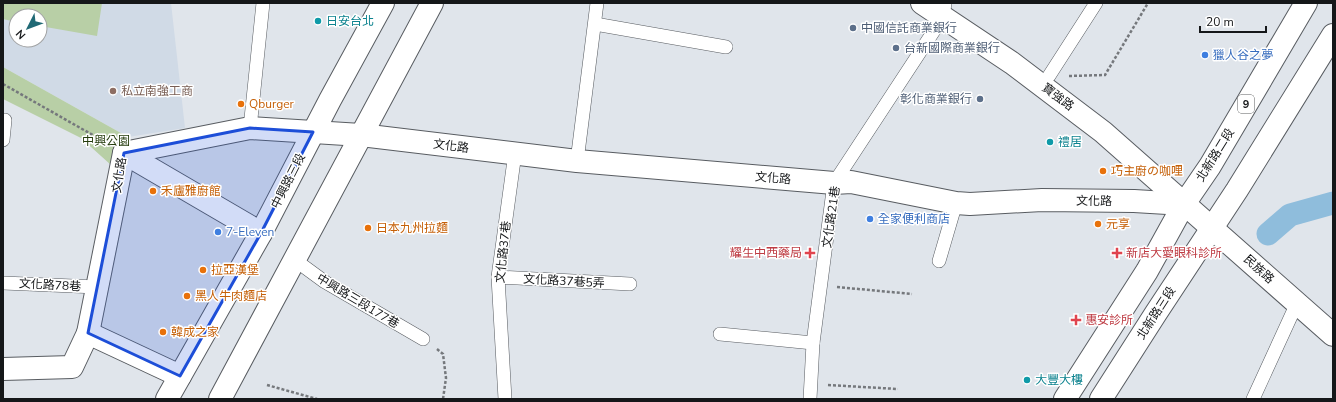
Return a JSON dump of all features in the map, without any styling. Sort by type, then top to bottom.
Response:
[{"type":"street","name":"中興路三段","points":[[167,399],[261,233],[313,132],[383,3]]},
{"type":"street","points":[[220,399],[432,3]]},
{"type":"street","name":"寶強路","points":[[922,3],[944,10],[1102,132],[1184,204]]},
{"type":"street","name":"北新路二段","points":[[1184,204],[1210,166],[1306,3]]},
{"type":"street","points":[[1212,227],[1262,150],[1333,35]]},
{"type":"street","name":"文化路","points":[[3,369],[72,368],[88,333],[124,153],[250,128],[361,135],[577,161],[834,183],[851,182],[956,203],[970,204],[1042,200],[1134,201],[1184,204]]},
{"type":"street","points":[[124,153],[261,233]]},
{"type":"street","name":"民族路","points":[[1184,204],[1212,227],[1333,335]]},
{"type":"street","name":"9","points":[[1064,399],[1143,277],[1184,204]]},
{"type":"street","name":"北新路三段","points":[[1101,399],[1212,227]]},
{"type":"street","points":[[88,333],[180,376]]},
{"type":"lane","points":[[250,128],[262,3]]},
{"type":"lane","points":[[577,161],[597,3]]},
{"type":"lane","points":[[1048,76],[1096,3]]},
{"type":"lane","name":"文化路21巷","points":[[810,399],[813,343],[822,286],[834,183],[944,10]]},
{"type":"lane","points":[[595,24],[726,47]]},
{"type":"lane","points":[[3,140],[5,120]]},
{"type":"lane","name":"文化路37巷","points":[[505,399],[498,277],[515,154]]},
{"type":"lane","points":[[940,261],[956,203]]},
{"type":"lane","name":"中興路三段177巷","points":[[294,260],[325,282],[423,339]]},
{"type":"lane","name":"文化路37巷5弄","points":[[498,277],[630,284]]},
{"type":"lane","name":"文化路78巷","points":[[3,283],[97,287]]},
{"type":"lane","points":[[1254,399],[1297,303]]},
{"type":"lane","points":[[720,334],[813,343]]},
{"type":"path","points":[[1048,76],[1105,75],[1148,3]]},
{"type":"path","name":"文化路","points":[[3,84],[124,153]]},
{"type":"path","points":[[822,286],[912,294]]},
{"type":"path","points":[[423,339],[443,354],[446,378],[444,399]]},
{"type":"path","points":[[810,384],[898,389]]},
{"type":"path","points":[[267,385],[317,399]]},
{"type":"highlighted area","points":[[250,128],[313,132],[261,233],[180,376],[88,333],[124,153]]},
{"type":"shaded area","name":"私立南強工商","points":[[3,3],[171,3],[185,128],[128,137],[3,67]]},
{"type":"green space","points":[[3,3],[102,3],[97,36],[48,27],[48,8],[8,8],[8,20],[3,19]]},
{"type":"green space","name":"中興公園","points":[[3,67],[128,137],[111,165],[81,138],[3,99]]},
{"type":"waterway","points":[[1268,234],[1290,215],[1333,203]]},
{"type":"place","name":"日安台北","points":[[318,21]]},
{"type":"place","name":"中國信託商業銀行","points":[[853,28]]},
{"type":"place","name":"台新國際商業銀行","points":[[896,48]]},
{"type":"place","name":"獵人谷之夢","points":[[1205,55]]},
{"type":"place","name":"私立南強工商","points":[[113,91]]},
{"type":"place","name":"彰化商業銀行","points":[[980,99]]},
{"type":"place","name":"Qburger","points":[[241,104]]},
{"type":"place","name":"禮居","points":[[1050,142]]},
{"type":"place","name":"巧主廚の咖哩","points":[[1103,171]]},
{"type":"place","name":"禾廬雅廚館","points":[[153,191]]},
{"type":"place","name":"全家便利商店","points":[[870,219]]},
{"type":"place","name":"元享","points":[[1098,224]]},
{"type":"place","name":"日本九州拉麵","points":[[368,228]]},
{"type":"place","name":"7-Eleven","points":[[218,232]]},
{"type":"place","name":"耀生中西藥局","points":[[810,253]]},
{"type":"place","name":"新店大愛眼科診所","points":[[1117,253]]},
{"type":"place","name":"拉亞漢堡","points":[[203,270]]},
{"type":"place","name":"黑人牛肉麵店","points":[[187,296]]},
{"type":"place","name":"惠安診所","points":[[1076,320]]},
{"type":"place","name":"韓成之家","points":[[163,332]]},
{"type":"place","name":"大豐大樓","points":[[1027,380]]}]
